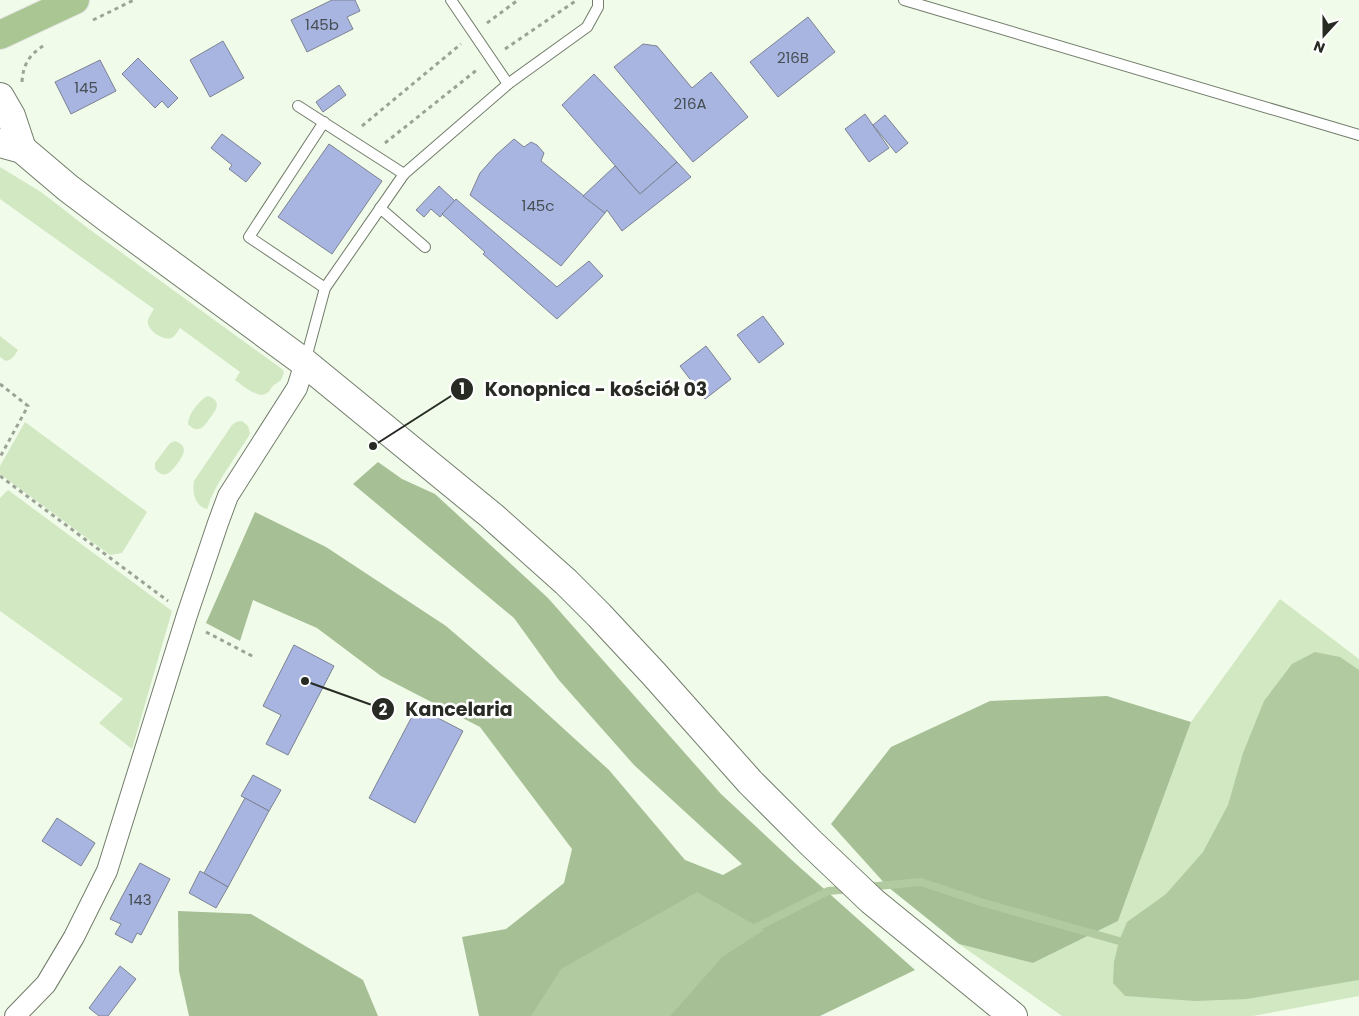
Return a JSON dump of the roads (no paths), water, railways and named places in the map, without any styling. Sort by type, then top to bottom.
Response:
[{"type":"main road","points":[[0,36],[80,12]]},
{"type":"street","points":[[11,89],[11,146],[305,363],[492,516],[566,582],[599,615],[750,782],[821,853],[866,896],[1002,1010]]},
{"type":"street","points":[[15,1016],[46,984],[74,937],[107,871],[187,615],[228,496],[297,388],[305,363]]},
{"type":"lane","points":[[451,0],[508,84]]},
{"type":"lane","points":[[305,363],[325,288],[404,174],[508,84],[587,27],[598,7],[598,0]]},
{"type":"lane","points":[[904,0],[1359,135]]},
{"type":"lane","points":[[298,106],[404,174]]},
{"type":"lane","points":[[324,122],[249,237],[325,288]]},
{"type":"lane","points":[[380,208],[425,247]]},
{"type":"waterway","points":[[867,887],[921,882],[984,903],[1119,941]]},
{"type":"waterway","points":[[749,931],[828,891],[851,889]]},
{"type":"waterway","points":[[665,1016],[716,958]]},
{"type":"place","name":"Konopnica - kościół 03","points":[[373,446]]},
{"type":"place","name":"Kancelaria","points":[[305,681]]}]
